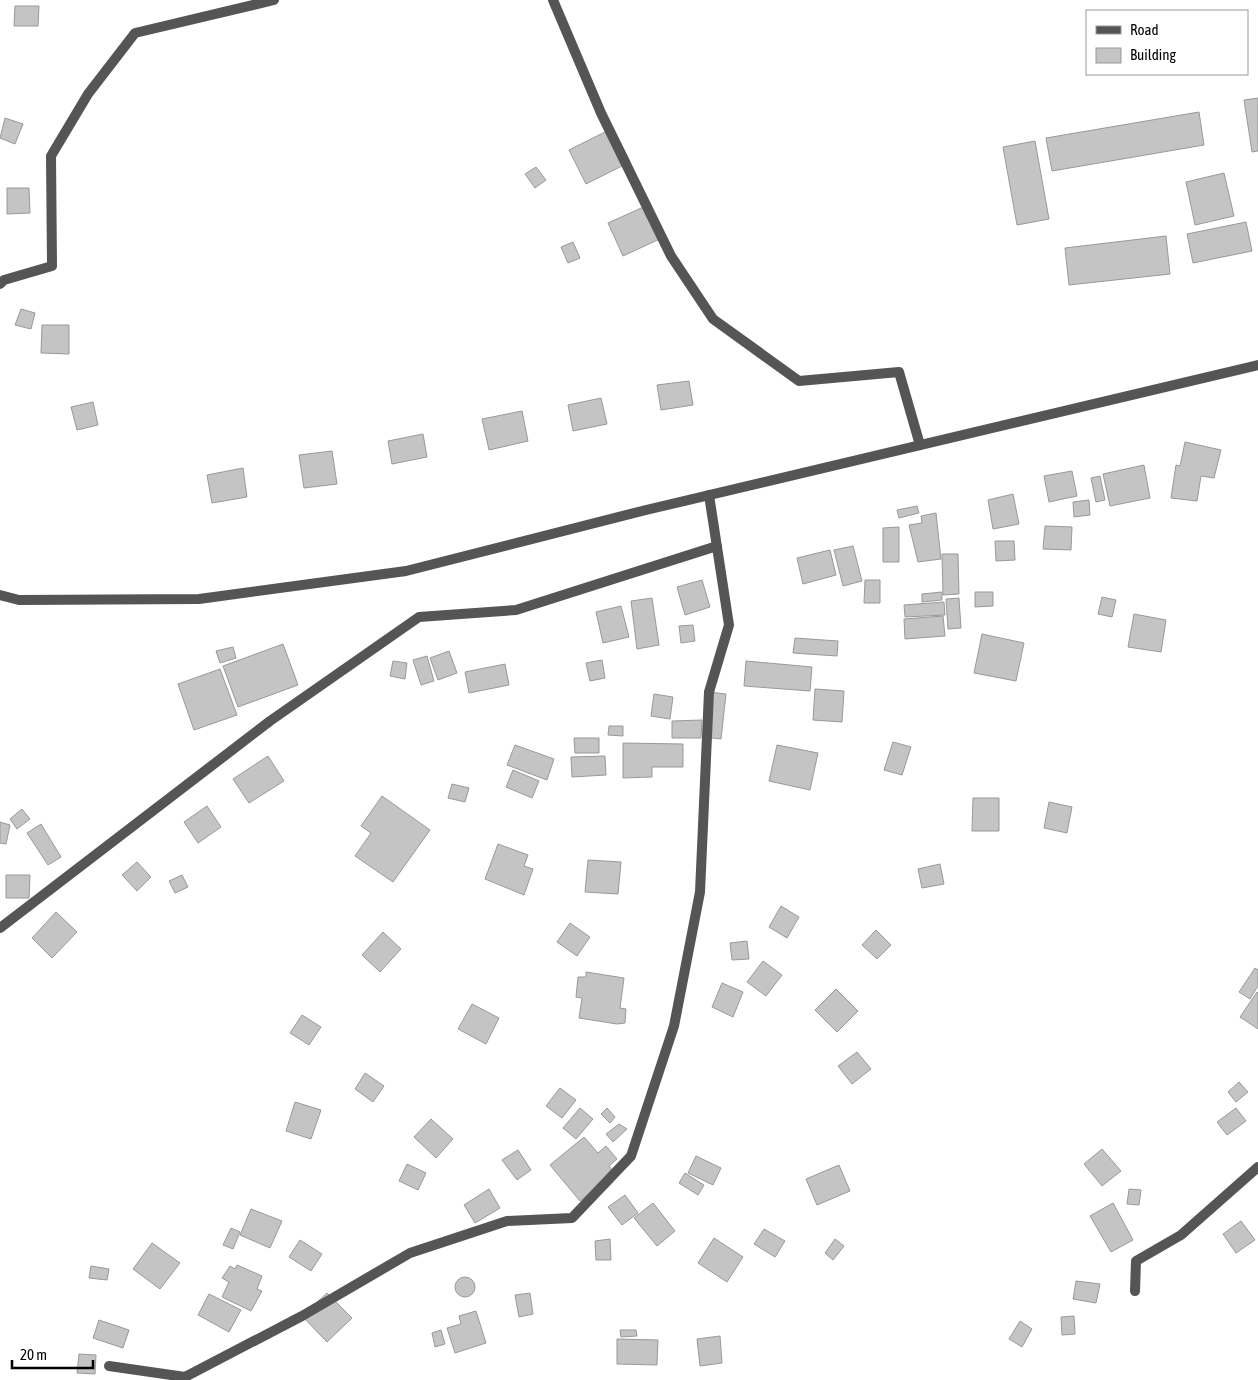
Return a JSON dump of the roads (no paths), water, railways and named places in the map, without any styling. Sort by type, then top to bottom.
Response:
[{"type":"street","points":[[0,284],[4,280],[52,266],[51,156],[88,94],[136,33],[274,0]]},
{"type":"street","points":[[553,0],[601,113],[671,256],[713,319],[799,382],[899,372],[920,445]]},
{"type":"street","points":[[0,595],[19,600],[199,599],[406,571],[709,495],[1258,365]]},
{"type":"street","points":[[110,1366],[185,1377],[302,1316],[410,1253],[507,1221],[572,1218],[631,1156],[674,1026],[700,892],[709,692],[729,625],[709,495]]},
{"type":"street","points":[[0,928],[270,722],[419,617],[516,610],[717,546]]},
{"type":"street","points":[[1135,1291],[1136,1261],[1180,1236],[1258,1167]]}]
